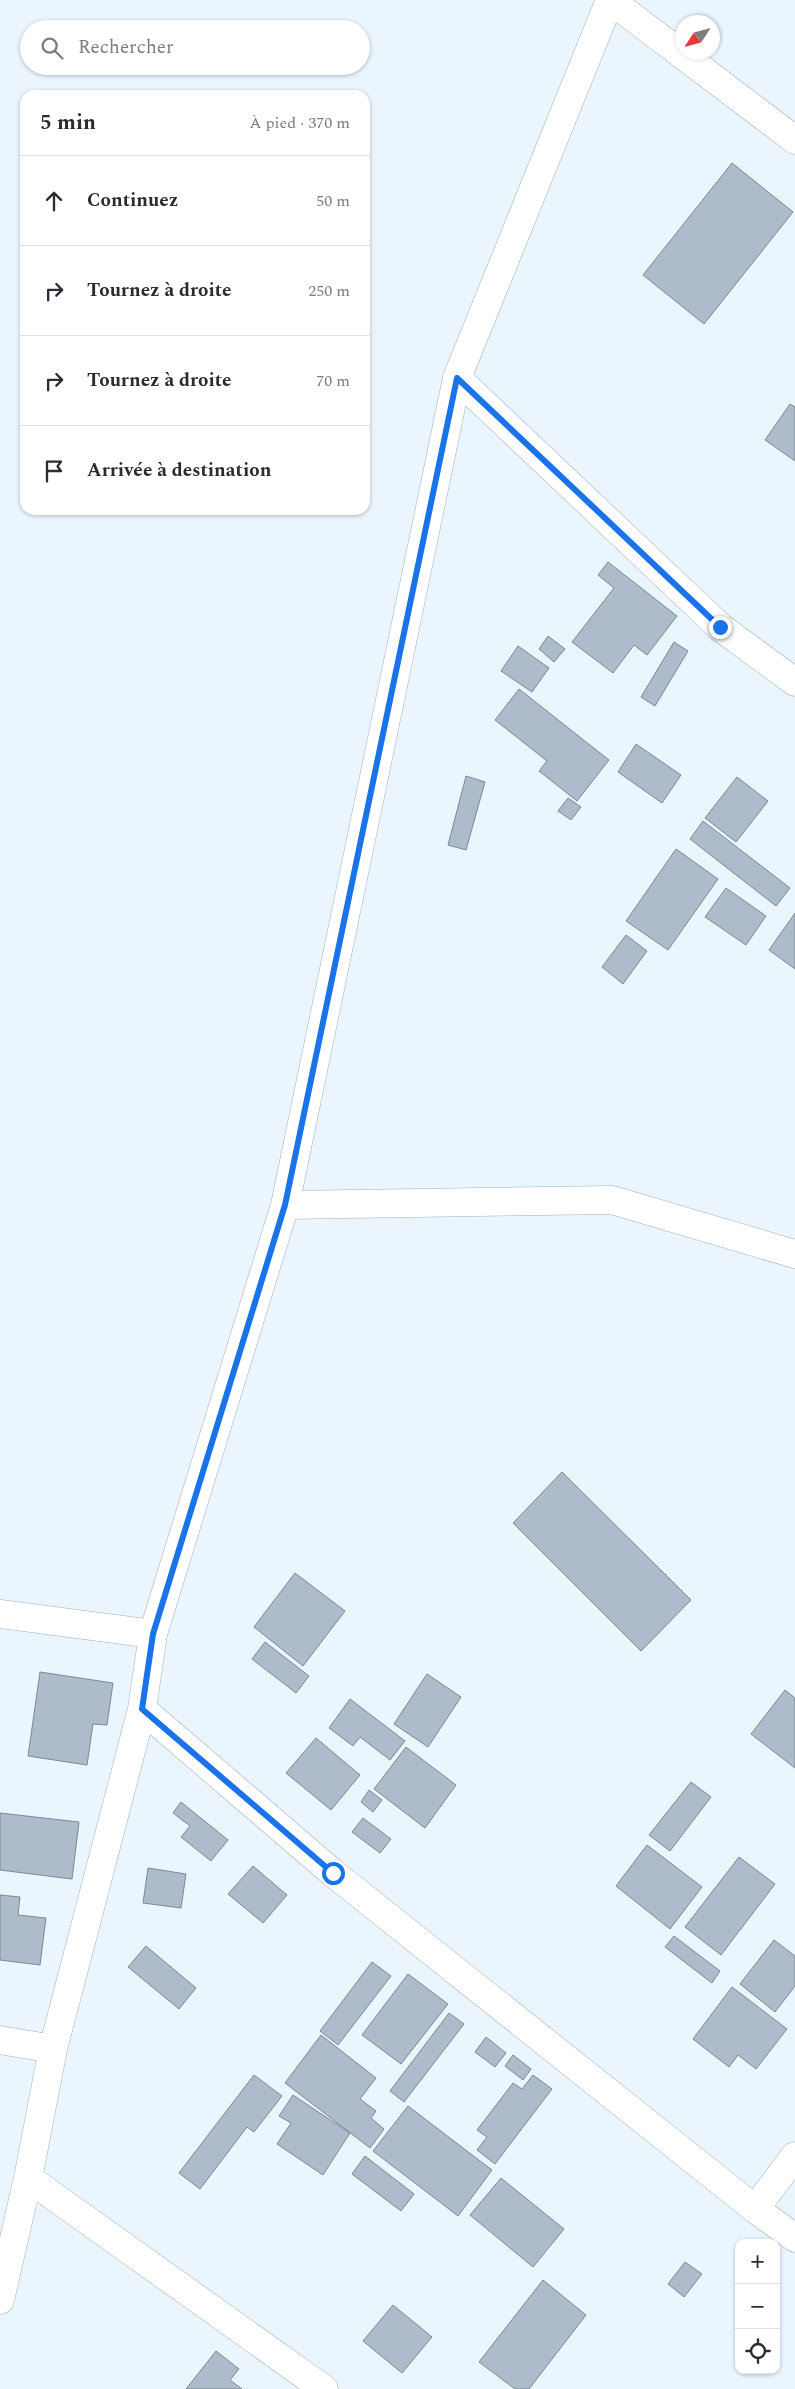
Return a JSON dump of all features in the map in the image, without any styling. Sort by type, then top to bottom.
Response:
[{"type":"street","points":[[0,2300],[28,2178],[53,2050],[142,1709],[153,1634],[285,1205],[457,378],[610,0],[795,140]]},
{"type":"street","points":[[457,378],[720,627],[795,682]]},
{"type":"street","points":[[285,1205],[612,1200],[795,1254]]},
{"type":"street","points":[[0,1614],[153,1634]]},
{"type":"street","points":[[142,1709],[333,1873],[755,2209],[795,2238]]},
{"type":"street","points":[[0,2040],[53,2050]]},
{"type":"street","points":[[755,2209],[795,2156]]},
{"type":"street","points":[[28,2178],[324,2389]]},
{"type":"building","points":[[732,163],[793,212],[704,324],[643,275]]},
{"type":"building","points":[[790,404],[795,407],[795,461],[765,440]]},
{"type":"building","points":[[608,562],[677,616],[647,655],[634,645],[613,673],[572,642],[614,588],[598,575]]},
{"type":"building","points":[[548,636],[565,649],[554,662],[539,649]]},
{"type":"building","points":[[674,642],[688,651],[655,706],[641,697]]},
{"type":"building","points":[[518,646],[549,668],[532,692],[501,671]]},
{"type":"building","points":[[519,689],[609,760],[577,801],[539,771],[547,761],[495,720]]},
{"type":"building","points":[[636,744],[681,775],[662,803],[618,772]]},
{"type":"building","points":[[466,776],[485,782],[466,850],[448,845]]},
{"type":"building","points":[[737,777],[768,801],[736,842],[705,818]]},
{"type":"building","points":[[568,798],[581,807],[571,820],[558,811]]},
{"type":"building","points":[[703,821],[790,888],[776,906],[690,839]]},
{"type":"building","points":[[676,849],[718,879],[668,950],[626,921]]},
{"type":"building","points":[[726,888],[766,916],[746,945],[705,917]]},
{"type":"building","points":[[795,913],[795,969],[769,950]]},
{"type":"building","points":[[626,935],[647,951],[623,984],[602,967]]},
{"type":"building","points":[[562,1472],[691,1600],[641,1651],[513,1523]]},
{"type":"building","points":[[295,1573],[345,1611],[303,1666],[254,1627]]},
{"type":"building","points":[[265,1642],[309,1676],[296,1693],[252,1659]]},
{"type":"building","points":[[40,1672],[113,1683],[107,1725],[93,1724],[87,1765],[28,1756]]},
{"type":"building","points":[[427,1674],[461,1697],[428,1747],[394,1724]]},
{"type":"building","points":[[785,1690],[795,1698],[795,1768],[751,1734]]},
{"type":"building","points":[[350,1699],[405,1741],[390,1760],[360,1737],[353,1746],[329,1728]]},
{"type":"building","points":[[316,1738],[360,1775],[331,1810],[286,1773]]},
{"type":"building","points":[[406,1747],[456,1785],[425,1828],[374,1789]]},
{"type":"building","points":[[691,1782],[711,1797],[670,1851],[649,1835]]},
{"type":"building","points":[[369,1790],[382,1800],[373,1812],[361,1802]]},
{"type":"building","points":[[181,1802],[228,1840],[211,1861],[181,1837],[190,1826],[173,1813]]},
{"type":"building","points":[[0,1813],[79,1822],[72,1879],[0,1870]]},
{"type":"building","points":[[363,1818],[391,1839],[380,1853],[352,1832]]},
{"type":"building","points":[[647,1845],[702,1887],[670,1929],[616,1886]]},
{"type":"building","points":[[739,1857],[775,1884],[721,1955],[685,1927]]},
{"type":"building","points":[[253,1866],[287,1895],[263,1923],[228,1894]]},
{"type":"building","points":[[148,1868],[186,1874],[181,1908],[143,1903]]},
{"type":"building","points":[[0,1895],[20,1897],[18,1915],[46,1918],[40,1965],[0,1960]]},
{"type":"building","points":[[674,1936],[720,1971],[712,1983],[665,1947]]},
{"type":"building","points":[[774,1940],[795,1956],[795,1986],[775,2012],[740,1984]]},
{"type":"building","points":[[146,1946],[196,1988],[179,2009],[128,1967]]},
{"type":"building","points":[[372,1962],[391,1976],[338,2045],[320,2031]]},
{"type":"building","points":[[408,1974],[448,2004],[401,2064],[362,2035]]},
{"type":"building","points":[[732,1987],[787,2029],[756,2069],[738,2055],[729,2067],[693,2039]]},
{"type":"building","points":[[449,2013],[464,2024],[404,2102],[390,2091]]},
{"type":"building","points":[[321,2035],[376,2078],[360,2099],[376,2111],[371,2118],[384,2129],[370,2148],[285,2083]]},
{"type":"building","points":[[486,2037],[506,2053],[495,2067],[475,2052]]},
{"type":"building","points":[[513,2055],[531,2069],[523,2080],[505,2066]]},
{"type":"building","points":[[254,2075],[282,2096],[254,2132],[247,2127],[200,2189],[179,2173]]},
{"type":"building","points":[[533,2075],[552,2089],[495,2164],[477,2150],[487,2137],[477,2130],[513,2083],[522,2089]]},
{"type":"building","points":[[293,2095],[350,2133],[323,2175],[277,2144],[291,2123],[279,2116]]},
{"type":"building","points":[[408,2106],[492,2170],[458,2216],[373,2151]]},
{"type":"building","points":[[365,2156],[414,2194],[401,2211],[352,2174]]},
{"type":"building","points":[[501,2178],[564,2229],[533,2267],[470,2215]]},
{"type":"building","points":[[685,2262],[702,2274],[684,2297],[668,2284]]},
{"type":"building","points":[[543,2280],[586,2315],[529,2389],[515,2389],[479,2362]]},
{"type":"building","points":[[393,2305],[432,2337],[402,2373],[363,2341]]},
{"type":"building","points":[[216,2351],[239,2369],[230,2380],[242,2389],[186,2389]]},
{"type":"route","points":[[333,1873],[142,1709],[153,1634],[285,1205],[457,378],[720,627]]}]
